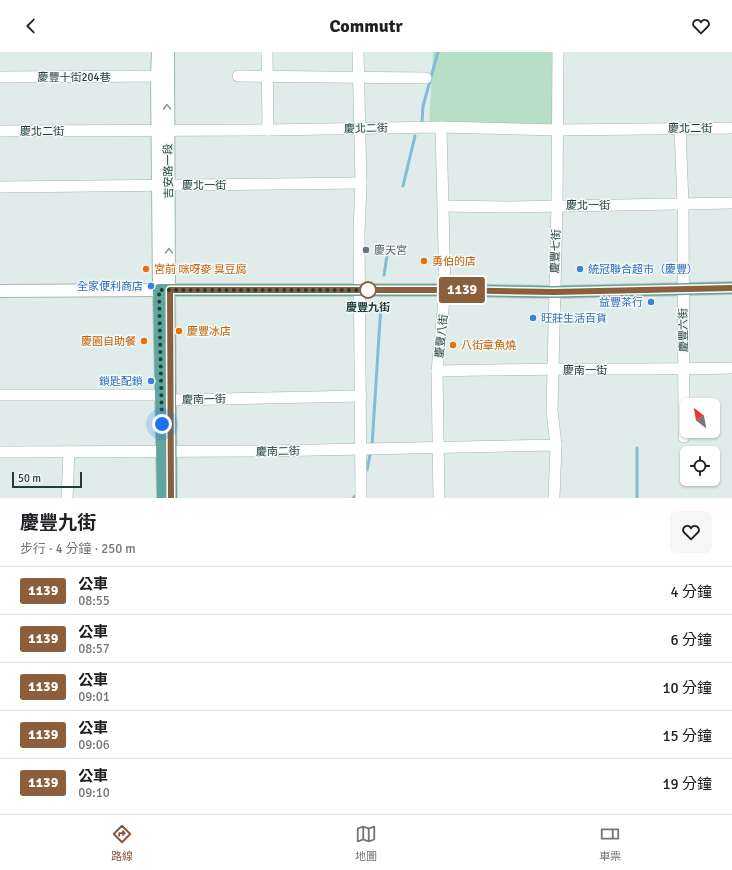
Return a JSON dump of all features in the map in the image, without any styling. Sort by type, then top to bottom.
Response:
[{"type":"main road","points":[[171,498],[167,452],[164,290],[445,290],[554,292],[732,288]]},
{"type":"main road","points":[[163,498],[167,452]]},
{"type":"street","name":"吉安路一段","points":[[158,52],[157,76],[162,130],[164,290]]},
{"type":"street","name":"吉安路一段","points":[[157,76],[168,52]]},
{"type":"street","points":[[267,52],[268,130]]},
{"type":"street","points":[[358,52],[357,76],[361,184],[359,290],[361,498]]},
{"type":"street","name":"慶豐七街","points":[[554,498],[556,445],[552,411],[557,205],[558,52]]},
{"type":"street","name":"慶豐十街204巷","points":[[0,77],[157,76]]},
{"type":"street","points":[[238,76],[357,76],[426,78]]},
{"type":"street","name":"慶北二街","points":[[0,131],[268,130],[440,127],[558,130],[732,128]]},
{"type":"street","name":"慶豐八街","points":[[439,498],[437,371],[445,290],[444,206],[440,127]]},
{"type":"street","name":"慶豐六街","points":[[680,128],[683,204],[682,288],[684,398]]},
{"type":"street","name":"慶北一街","points":[[0,187],[361,184]]},
{"type":"street","name":"慶北一街","points":[[444,206],[505,207],[732,203]]},
{"type":"street","points":[[0,291],[164,290]]},
{"type":"street","name":"慶南一街","points":[[437,371],[497,369],[553,370],[732,368]]},
{"type":"street","name":"慶南一街","points":[[0,395],[166,397],[361,396]]},
{"type":"street","name":"慶南二街","points":[[0,452],[360,450],[556,445]]},
{"type":"street","points":[[67,498],[69,452]]},
{"type":"green space","points":[[433,52],[554,52],[555,126],[429,127]]},
{"type":"waterway","points":[[422,123],[423,106],[438,52]]},
{"type":"waterway","points":[[403,186],[415,136]]},
{"type":"waterway","points":[[384,275],[388,249]]},
{"type":"waterway","points":[[372,446],[381,304]]},
{"type":"waterway","points":[[637,448],[637,498]]},
{"type":"waterway","points":[[367,470],[370,455]]},
{"type":"bus line","name":"1139","points":[[171,498],[172,400],[170,290],[445,290],[554,292],[732,288]]},
{"type":"place","name":"慶天宮","points":[[366,250]]},
{"type":"place","name":"勇伯的店","points":[[424,261]]},
{"type":"place","name":"宮前 咪呀麥 臭豆腐","points":[[146,269]]},
{"type":"place","name":"統冠聯合超市（慶豐）","points":[[580,269]]},
{"type":"place","name":"全家便利商店","points":[[151,286]]},
{"type":"place","name":"慶豐九街","points":[[368,290]]},
{"type":"place","name":"益豐茶行","points":[[651,302]]},
{"type":"place","name":"旺莊生活百貨","points":[[533,318]]},
{"type":"place","name":"慶豐冰店","points":[[179,331]]},
{"type":"place","name":"慶園自助餐","points":[[144,341]]},
{"type":"place","name":"八街章魚燒","points":[[453,345]]},
{"type":"place","name":"鎖匙配鎖","points":[[151,381]]},
{"type":"route","points":[[162,424],[159,290],[373,290],[368,290]]}]
